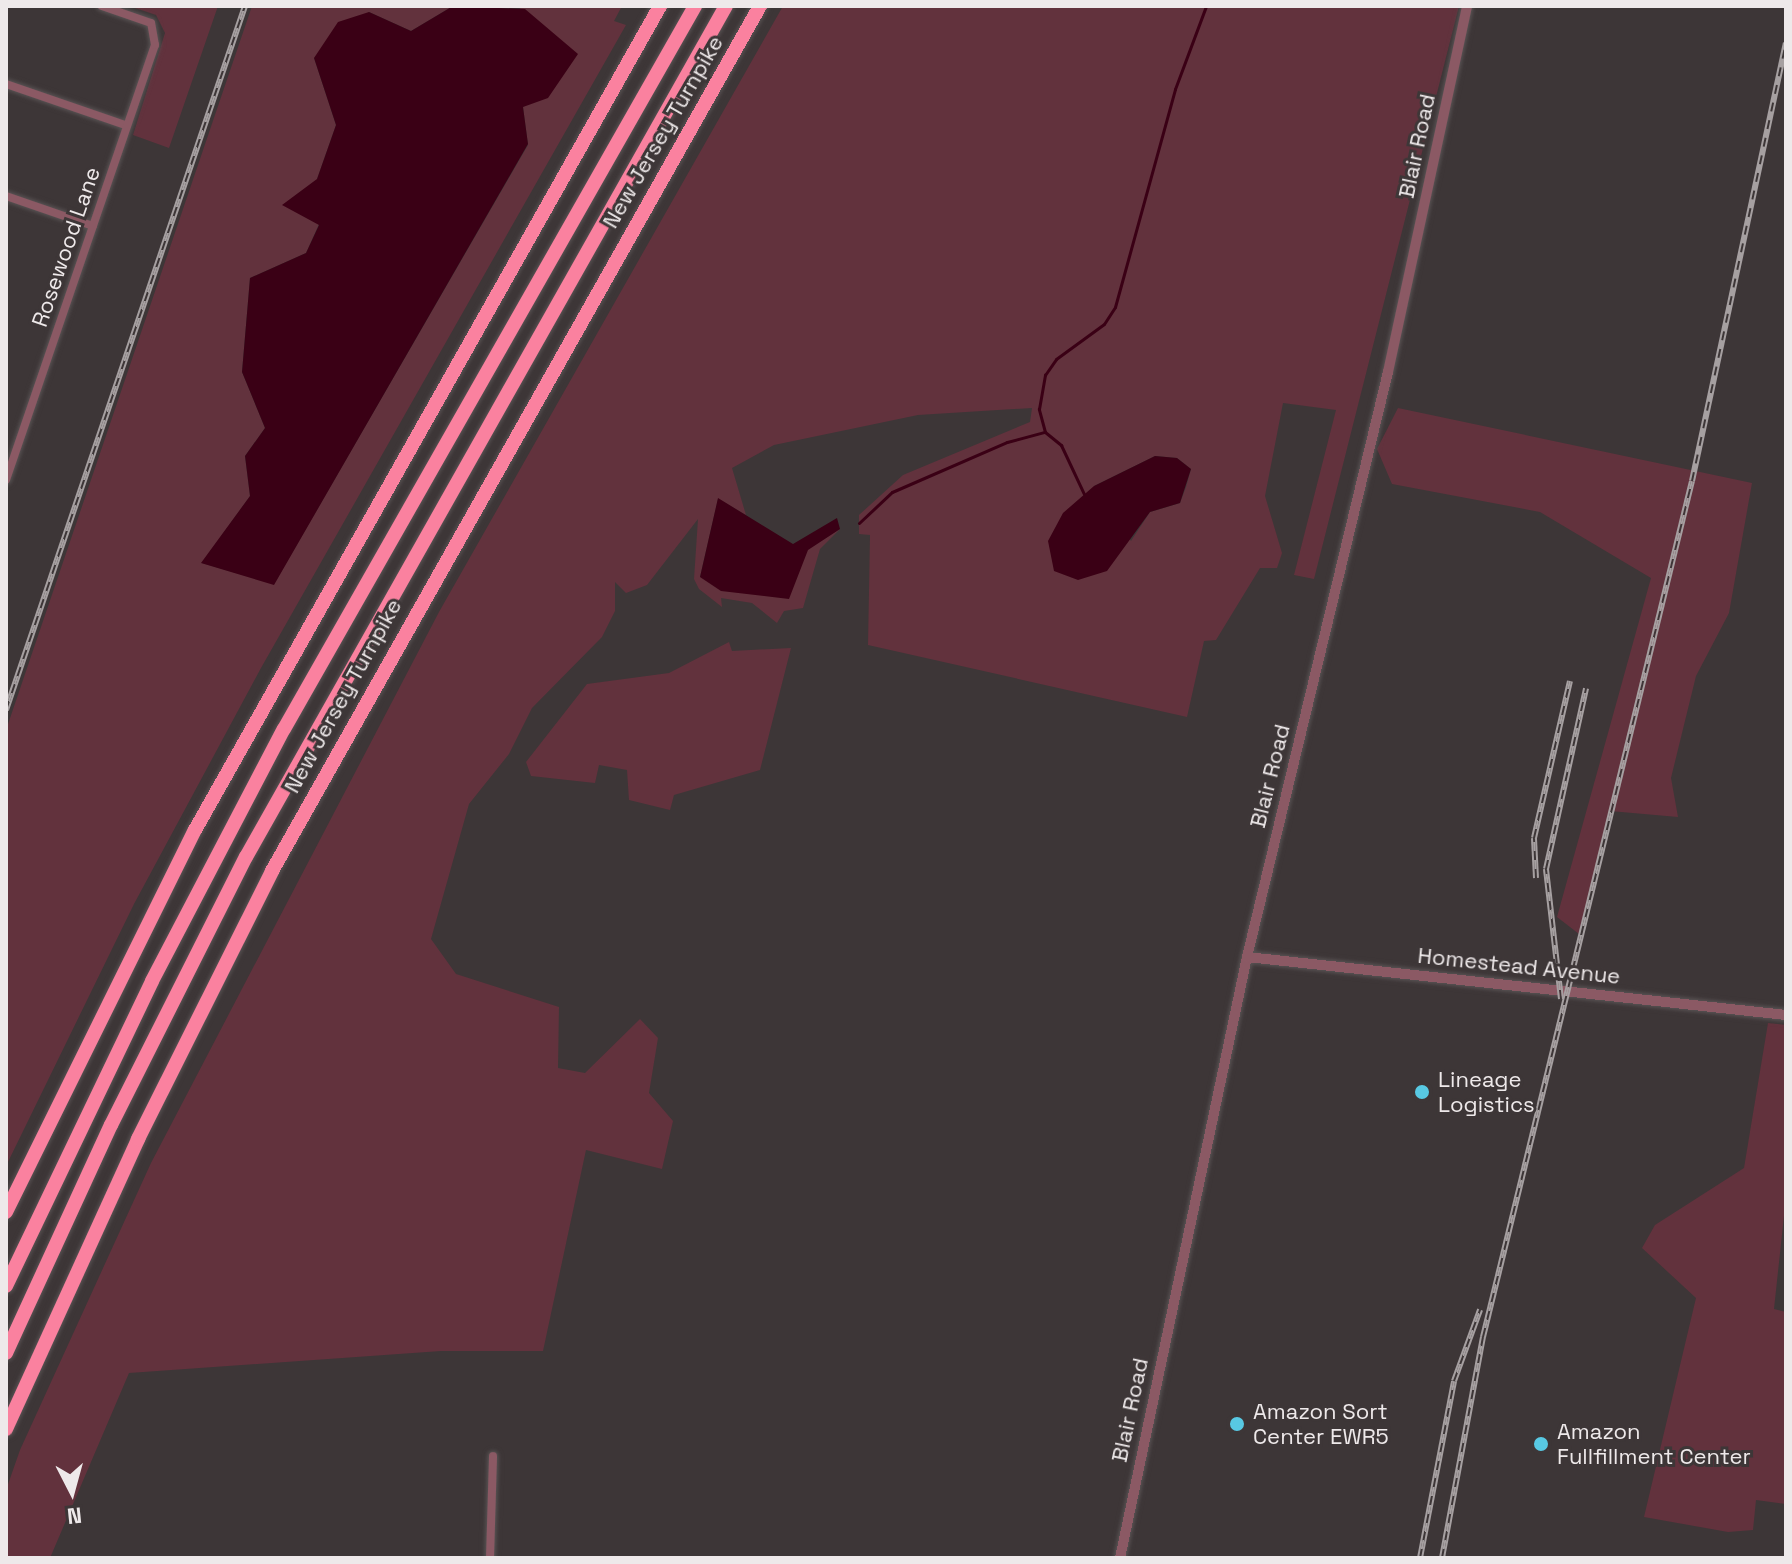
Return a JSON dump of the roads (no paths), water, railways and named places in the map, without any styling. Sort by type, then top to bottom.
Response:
[{"type":"highway","points":[[6,1212],[209,805],[660,6]]},
{"type":"highway","name":"New Jersey Turnpike","points":[[6,1286],[152,981],[277,742],[695,6]]},
{"type":"highway","name":"New Jersey Turnpike","points":[[6,1353],[118,1111],[253,844],[726,6]]},
{"type":"highway","name":"New Jersey Turnpike","points":[[6,1429],[131,1152],[272,871],[760,6]]},
{"type":"street","name":"Rosewood Lane","points":[[6,480],[125,125],[155,45],[153,26],[102,6]]},
{"type":"street","name":"Blair Road","points":[[1120,1558],[1247,957],[1388,372],[1467,6]]},
{"type":"street","points":[[6,84],[125,125]]},
{"type":"street","points":[[6,196],[93,226]]},
{"type":"street","name":"Homestead Avenue","points":[[1247,957],[1786,1015]]},
{"type":"street","points":[[490,1558],[493,1456]]},
{"type":"waterway","points":[[1045,432],[1039,409],[1045,375],[1056,359],[1104,324],[1115,307],[1175,89],[1206,6]]},
{"type":"waterway","points":[[859,523],[892,492],[1007,442],[1045,432],[1061,445],[1084,494]]},
{"type":"railway","points":[[6,710],[245,6]]},
{"type":"railway","points":[[1442,1558],[1483,1337],[1692,481],[1786,43]]},
{"type":"railway","points":[[1536,878],[1534,838],[1570,681]]},
{"type":"railway","points":[[1561,999],[1546,869],[1586,688]]},
{"type":"railway","points":[[1420,1558],[1454,1381],[1480,1310]]},
{"type":"place","name":"Lineage Logistics","points":[[1422,1092]]},
{"type":"place","name":"Amazon Sort Center EWR5","points":[[1237,1424]]},
{"type":"place","name":"Amazon Fullfillment Center","points":[[1541,1444]]}]
